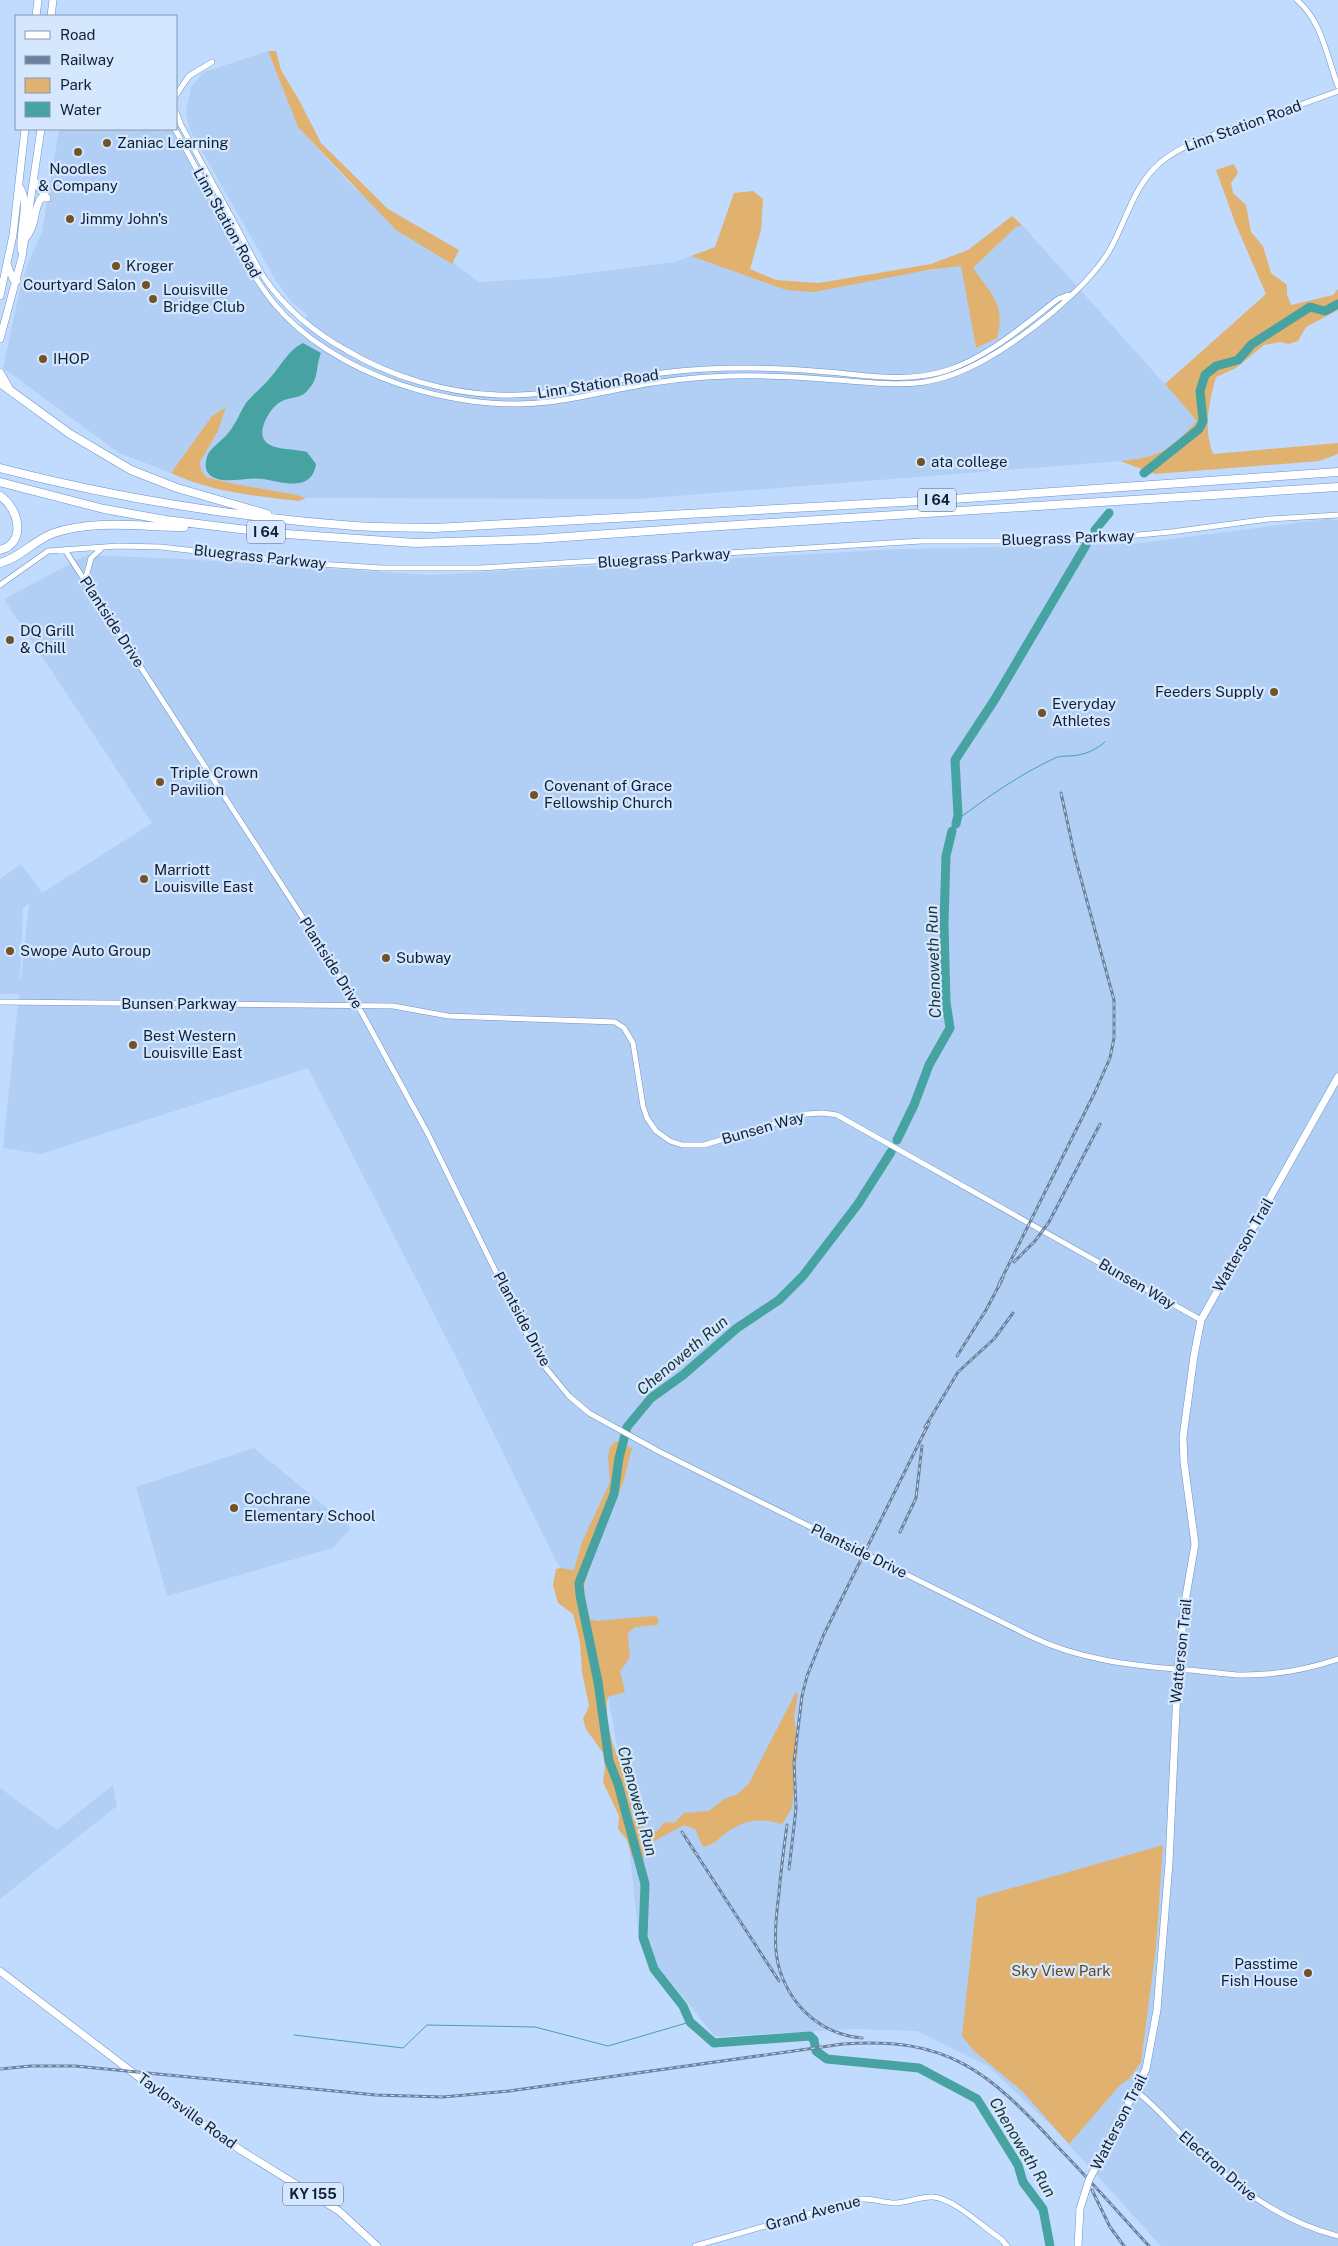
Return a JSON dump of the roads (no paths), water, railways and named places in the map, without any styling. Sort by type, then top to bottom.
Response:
[{"type":"highway","points":[[0,373],[8,387]]},
{"type":"highway","points":[[0,383],[70,434],[131,470],[176,488],[258,510],[273,517]]},
{"type":"highway","name":"I 64","points":[[0,468],[128,496],[203,509],[356,526],[435,528],[938,500],[1338,472]]},
{"type":"highway","name":"I 64","points":[[0,482],[104,509],[166,520],[272,533],[415,543],[498,542],[1338,487]]},
{"type":"highway","points":[[0,496],[13,508],[18,520],[18,531],[13,541],[6,548],[0,550]]},
{"type":"highway","points":[[0,563],[18,555],[47,536],[77,528],[122,525],[220,526]]},
{"type":"main road","points":[[36,15],[38,0]]},
{"type":"main road","points":[[51,15],[53,0]]},
{"type":"main road","points":[[0,296],[20,188],[25,130]]},
{"type":"main road","points":[[0,339],[22,258],[41,130]]},
{"type":"main road","points":[[25,239],[33,229],[38,203],[41,198],[46,198],[34,181]]},
{"type":"main road","points":[[20,188],[25,199],[19,238],[22,258]]},
{"type":"main road","points":[[7,264],[13,280],[17,281]]},
{"type":"main road","name":"Watterson Trail","points":[[1078,2246],[1080,2209],[1088,2182],[1136,2091],[1149,2060],[1157,2010],[1169,1863],[1178,1669],[1185,1602],[1195,1544],[1184,1462],[1183,1437],[1201,1320],[1338,1077]]},
{"type":"main road","name":"Taylorsville Road","points":[[0,1971],[175,2105],[242,2151],[339,2211],[377,2246]]},
{"type":"street","points":[[1297,0],[1319,28],[1338,86]]},
{"type":"street","points":[[178,92],[189,76],[212,62]]},
{"type":"street","name":"Linn Station Road","points":[[176,130],[250,268],[273,302],[290,320],[328,349],[384,378],[420,390],[454,398],[496,404],[547,402],[665,381],[730,376],[802,377],[890,385],[925,383],[947,378],[988,358],[1040,322],[1084,283],[1106,255],[1142,184],[1162,162],[1184,147],[1198,141],[1338,91]]},
{"type":"street","name":"Linn Station Road","points":[[178,117],[265,279],[291,308],[315,329],[347,351],[405,378],[447,388],[497,395],[519,395],[571,390],[626,378],[664,373],[730,369],[802,370],[890,378],[924,376],[945,371],[984,352],[1058,299],[1071,294]]},
{"type":"street","name":"Bluegrass Parkway","points":[[0,585],[42,554],[102,547],[160,548],[303,563],[382,568],[480,568],[922,541],[1044,541],[1105,538],[1171,532],[1269,519],[1338,515]]},
{"type":"street","points":[[86,581],[91,558],[102,547]]},
{"type":"street","name":"Plantside Drive","points":[[65,550],[358,1006],[426,1130],[527,1335],[545,1367],[558,1384],[581,1407],[639,1441],[1042,1642],[1106,1661],[1236,1675],[1266,1675],[1306,1668],[1338,1659]]},
{"type":"street","name":"Bunsen Parkway","points":[[0,1002],[358,1006]]},
{"type":"street","name":"Bunsen Way","points":[[358,1006],[393,1006],[448,1016],[615,1022],[624,1028],[633,1043],[643,1106],[647,1118],[656,1131],[670,1141],[682,1145],[704,1145],[806,1114],[823,1113],[837,1115],[1201,1320]]},
{"type":"street","name":"Electron Drive","points":[[1136,2091],[1219,2170],[1256,2200],[1287,2218],[1338,2236]]},
{"type":"street","name":"Grand Avenue","points":[[695,2246],[861,2199],[898,2203],[931,2196],[955,2206],[1001,2239],[1007,2246]]},
{"type":"water","points":[[303,343],[321,353],[314,382],[302,395],[282,401],[277,405],[265,421],[262,431],[263,439],[274,447],[307,452],[316,464],[309,479],[302,482],[287,483],[256,478],[226,480],[213,477],[206,469],[208,454],[227,435],[249,400],[289,354]]},
{"type":"waterway","name":"Chenoweth Run","points":[[1144,473],[1199,429],[1203,421],[1200,391],[1205,375],[1216,366],[1238,360],[1252,344],[1310,307],[1325,311],[1338,304]]},
{"type":"waterway","name":"Chenoweth Run","points":[[1095,530],[1109,513]]},
{"type":"waterway","name":"Chenoweth Run","points":[[956,824],[958,815],[955,760],[995,699],[1086,545]]},
{"type":"waterway","points":[[957,820],[1029,771],[1058,757],[1075,756],[1085,753],[1105,742]]},
{"type":"waterway","name":"Chenoweth Run","points":[[897,1140],[914,1105],[929,1065],[950,1028],[946,1002],[944,923],[946,856],[952,831]]},
{"type":"waterway","name":"Chenoweth Run","points":[[891,1152],[858,1204],[803,1276],[779,1300],[737,1328],[683,1375],[651,1398],[627,1427],[619,1458],[614,1494],[579,1583],[580,1595],[598,1682],[609,1761],[618,1784],[645,1884],[643,1937],[654,1969],[683,2006],[690,2022],[714,2043],[810,2036],[814,2040],[816,2051],[827,2059],[919,2068],[977,2099],[1018,2165],[1023,2182],[1043,2209],[1050,2246]]},
{"type":"waterway","points":[[294,2035],[403,2048],[427,2025],[535,2027],[608,2046],[690,2022]]},
{"type":"railway","points":[[999,1284],[1095,1092],[1110,1058],[1114,1038],[1114,1000],[1075,857],[1061,793]]},
{"type":"railway","points":[[1014,1262],[1035,1241],[1049,1222],[1100,1124]]},
{"type":"railway","points":[[957,1356],[986,1310],[1003,1278]]},
{"type":"railway","points":[[925,1427],[958,1372],[994,1339],[1013,1313]]},
{"type":"railway","points":[[789,1869],[796,1809],[794,1762],[802,1696],[807,1676],[824,1634],[929,1423]]},
{"type":"railway","points":[[900,1532],[916,1498],[922,1446]]},
{"type":"railway","points":[[787,1825],[775,1941],[780,1970],[785,1984],[793,1997],[810,2017],[838,2033],[862,2038]]},
{"type":"railway","points":[[682,1832],[779,1981]]},
{"type":"railway","points":[[0,2069],[31,2066],[75,2066],[376,2095],[443,2097],[509,2091],[843,2044],[880,2043],[911,2046],[939,2053],[964,2064],[987,2079],[1009,2097],[1080,2170],[1149,2246]]},
{"type":"railway","points":[[1092,2190],[1110,2227],[1124,2246]]},
{"type":"place","name":"Zaniac Learning","points":[[107,143]]},
{"type":"place","name":"Noodles & Company","points":[[78,152]]},
{"type":"place","name":"Jimmy John's","points":[[70,219]]},
{"type":"place","name":"Kroger","points":[[116,266]]},
{"type":"place","name":"Courtyard Salon","points":[[146,285]]},
{"type":"place","name":"Louisville Bridge Club","points":[[153,299]]},
{"type":"place","name":"IHOP","points":[[43,359]]},
{"type":"place","name":"ata college","points":[[921,462]]},
{"type":"place","name":"DQ Grill & Chill","points":[[10,640]]},
{"type":"place","name":"Feeders Supply","points":[[1274,692]]},
{"type":"place","name":"Everyday Athletes","points":[[1042,713]]},
{"type":"place","name":"Triple Crown Pavilion","points":[[160,782]]},
{"type":"place","name":"Covenant of Grace Fellowship Church","points":[[534,795]]},
{"type":"place","name":"Marriott Louisville East","points":[[144,879]]},
{"type":"place","name":"Swope Auto Group","points":[[10,951]]},
{"type":"place","name":"Subway","points":[[386,958]]},
{"type":"place","name":"Best Western Louisville East","points":[[133,1045]]},
{"type":"place","name":"Cochrane Elementary School","points":[[234,1508]]},
{"type":"place","name":"Passtime Fish House","points":[[1308,1973]]},
{"type":"park label","name":"Sky View Park","points":[[1061,1971]]}]
